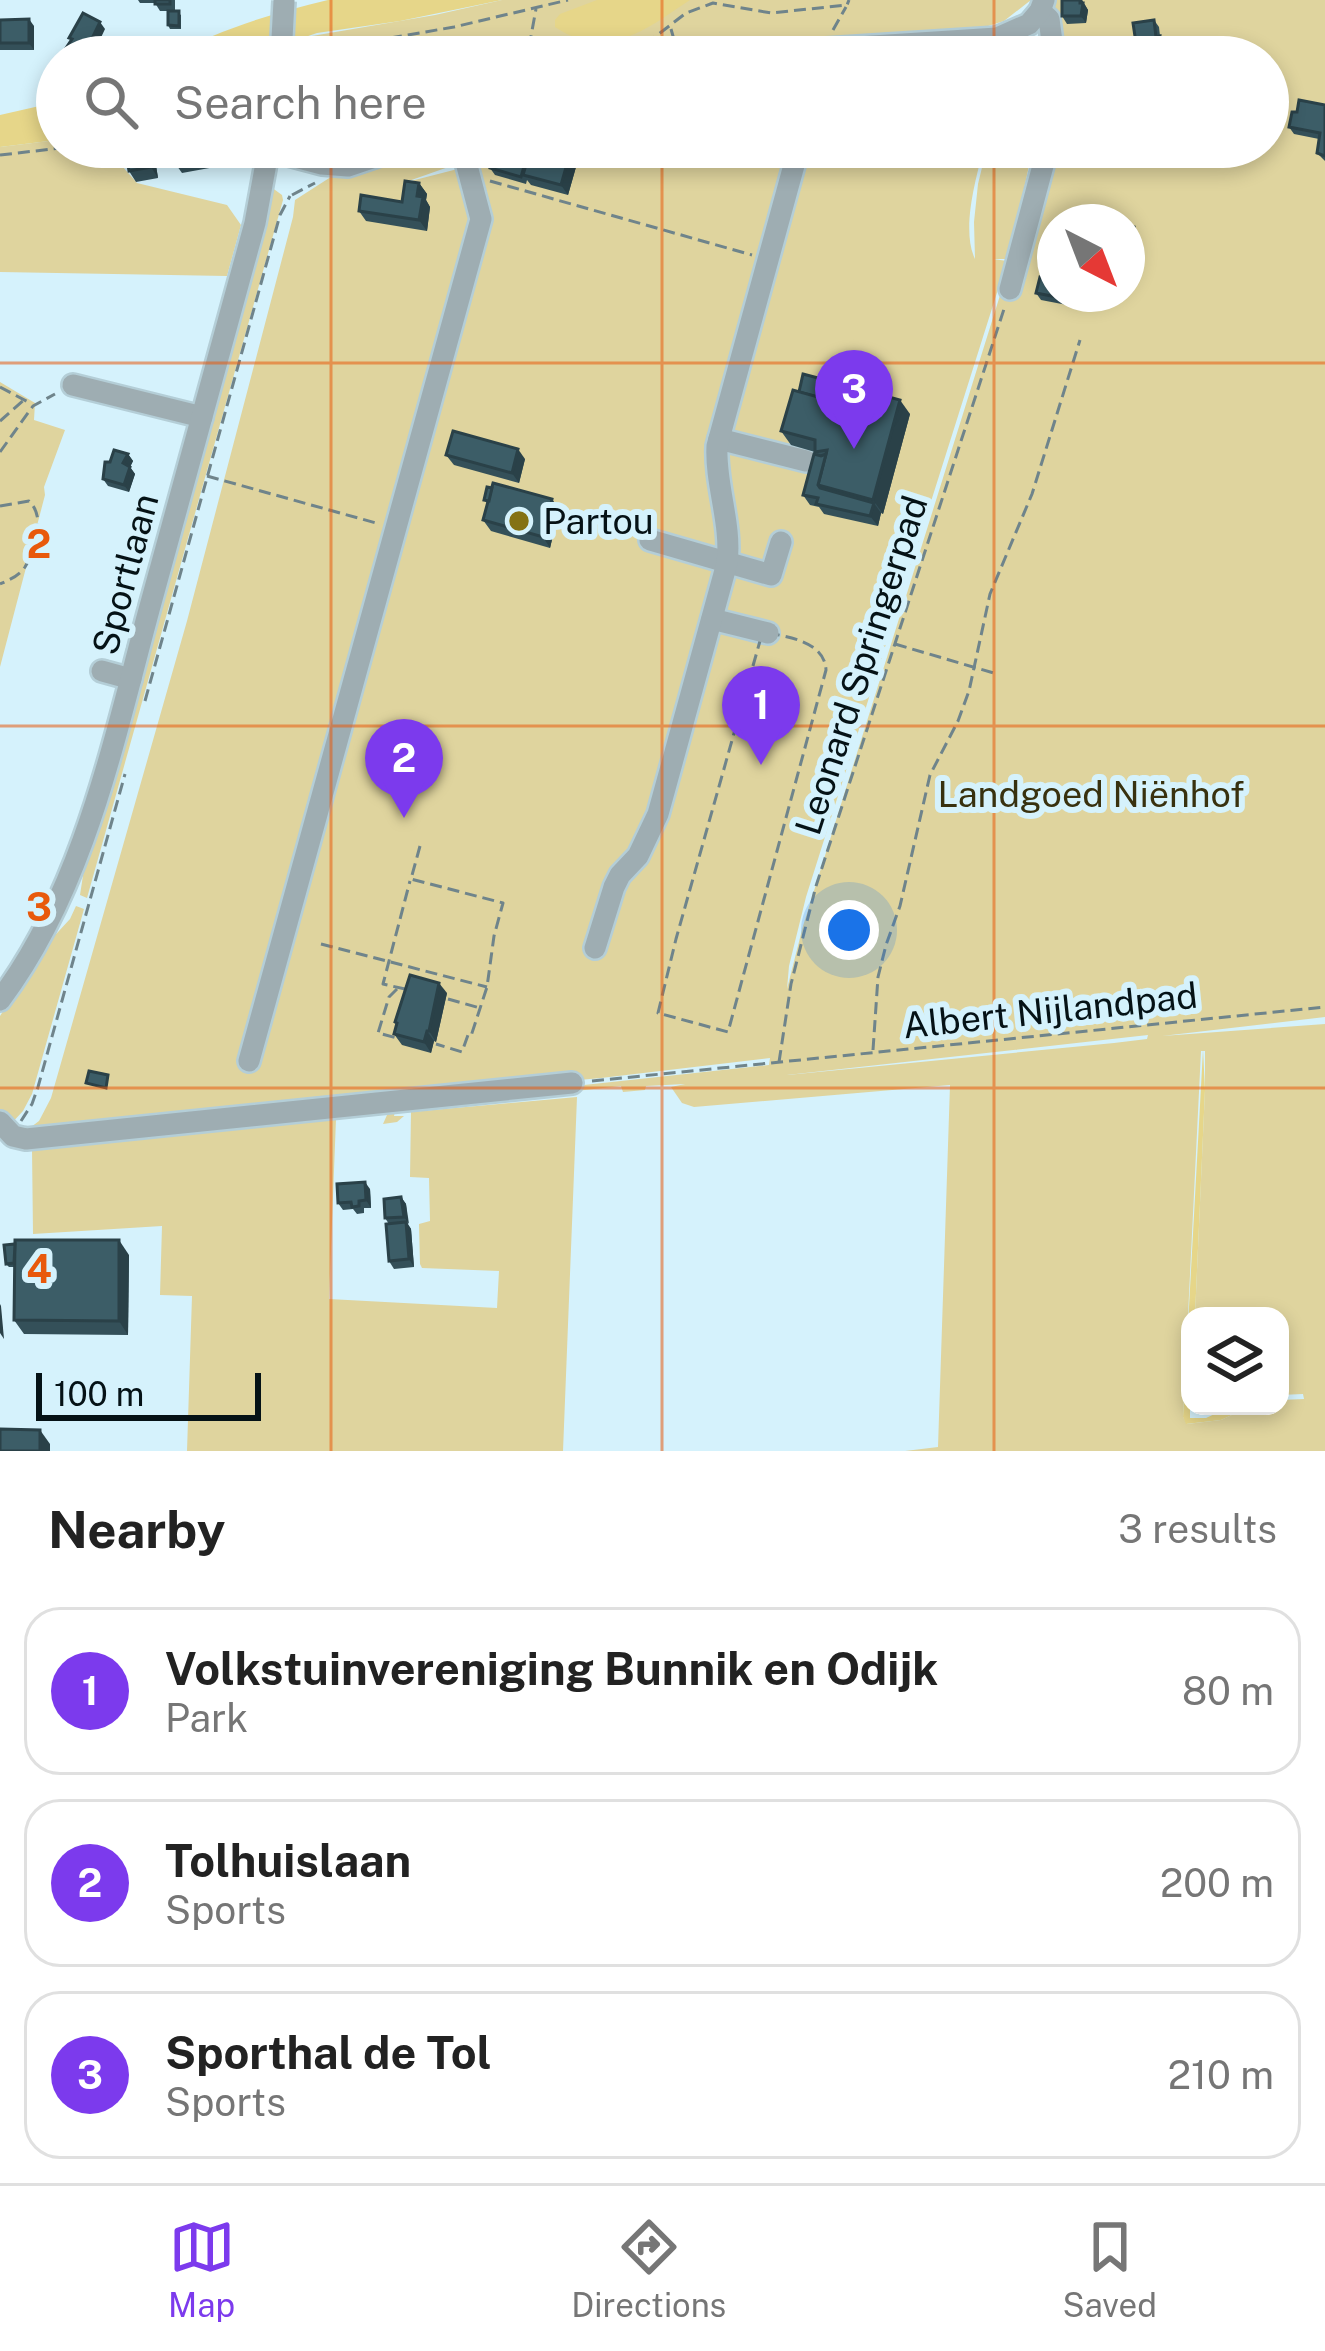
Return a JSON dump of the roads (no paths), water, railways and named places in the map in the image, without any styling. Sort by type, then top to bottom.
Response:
[{"type":"street","points":[[282,36],[284,1]]},
{"type":"street","points":[[1002,36],[1029,24],[1042,5],[1051,36]]},
{"type":"street","name":"Sportlaan","points":[[0,1000],[38,943],[103,780],[255,223],[265,168]]},
{"type":"street","points":[[249,1060],[481,219],[467,168]]},
{"type":"street","points":[[595,947],[614,887],[638,856],[658,814],[727,563],[716,460],[719,439],[793,168]]},
{"type":"street","points":[[1010,289],[1042,168]]},
{"type":"street","points":[[73,386],[202,416]]},
{"type":"street","points":[[719,439],[806,461]]},
{"type":"street","points":[[650,540],[771,574],[781,542]]},
{"type":"street","points":[[712,619],[768,633]]},
{"type":"street","points":[[101,671],[131,679]]},
{"type":"street","points":[[0,1122],[13,1136],[26,1139],[572,1083]]},
{"type":"place","name":"Sporthal de Tol","points":[[854,449]]},
{"type":"place","name":"Partou","points":[[519,521]]},
{"type":"place","name":"Volkstuinvereniging Bunnik en Odijk","points":[[761,765]]},
{"type":"place","name":"Tolhuislaan","points":[[404,818]]},
{"type":"park label","name":"Landgoed Niënhof","points":[[1091,794]]}]
